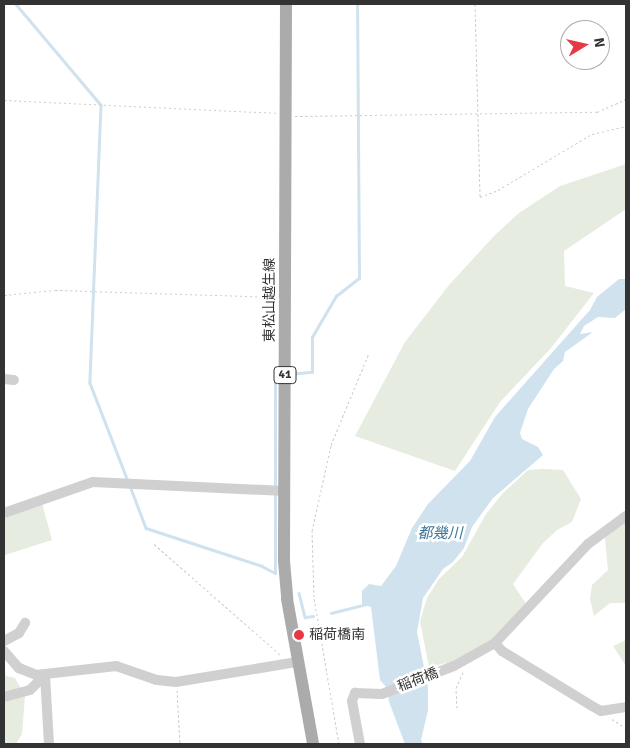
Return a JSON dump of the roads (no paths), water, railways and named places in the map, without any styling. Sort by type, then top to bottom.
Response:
[{"type":"main road","name":"東松山越生線","points":[[286,4],[285,571],[292,663],[313,744]]},
{"type":"street","points":[[4,513],[93,482],[285,491]]},
{"type":"street","name":"稲荷橋","points":[[360,744],[353,696],[361,692],[382,694],[454,666],[496,643],[588,544],[626,516]]},
{"type":"street","points":[[4,641],[19,633],[25,623]]},
{"type":"street","points":[[496,643],[502,651],[602,711],[626,707]]},
{"type":"street","points":[[4,652],[19,668],[45,675],[116,666],[157,680],[176,682],[292,663]]},
{"type":"street","points":[[4,697],[30,690],[45,675]]},
{"type":"street","points":[[45,675],[50,744]]},
{"type":"water","name":"都幾川","points":[[619,279],[626,279],[626,309],[615,318],[598,317],[584,326],[580,334],[593,332],[565,352],[563,361],[554,369],[528,409],[520,433],[522,439],[538,447],[543,455],[493,498],[472,527],[464,548],[453,562],[443,569],[423,598],[417,632],[428,687],[428,710],[421,740],[423,744],[405,744],[389,702],[387,688],[380,680],[371,607],[362,604],[362,591],[369,584],[381,586],[396,566],[412,528],[428,504],[470,461],[495,417],[590,310],[597,297]]},
{"type":"waterway","points":[[16,4],[101,105],[90,383],[128,481]]},
{"type":"waterway","points":[[288,374],[312,372],[312,337],[336,296],[359,278],[357,4]]},
{"type":"waterway","points":[[275,489],[275,374],[280,374]]},
{"type":"waterway","points":[[130,486],[146,528],[262,566],[275,573]]},
{"type":"waterway","points":[[275,494],[275,573]]},
{"type":"waterway","points":[[299,593],[305,617],[313,616]]},
{"type":"waterway","points":[[331,613],[366,604]]},
{"type":"place","name":"稲荷橋南","points":[[299,635]]}]
